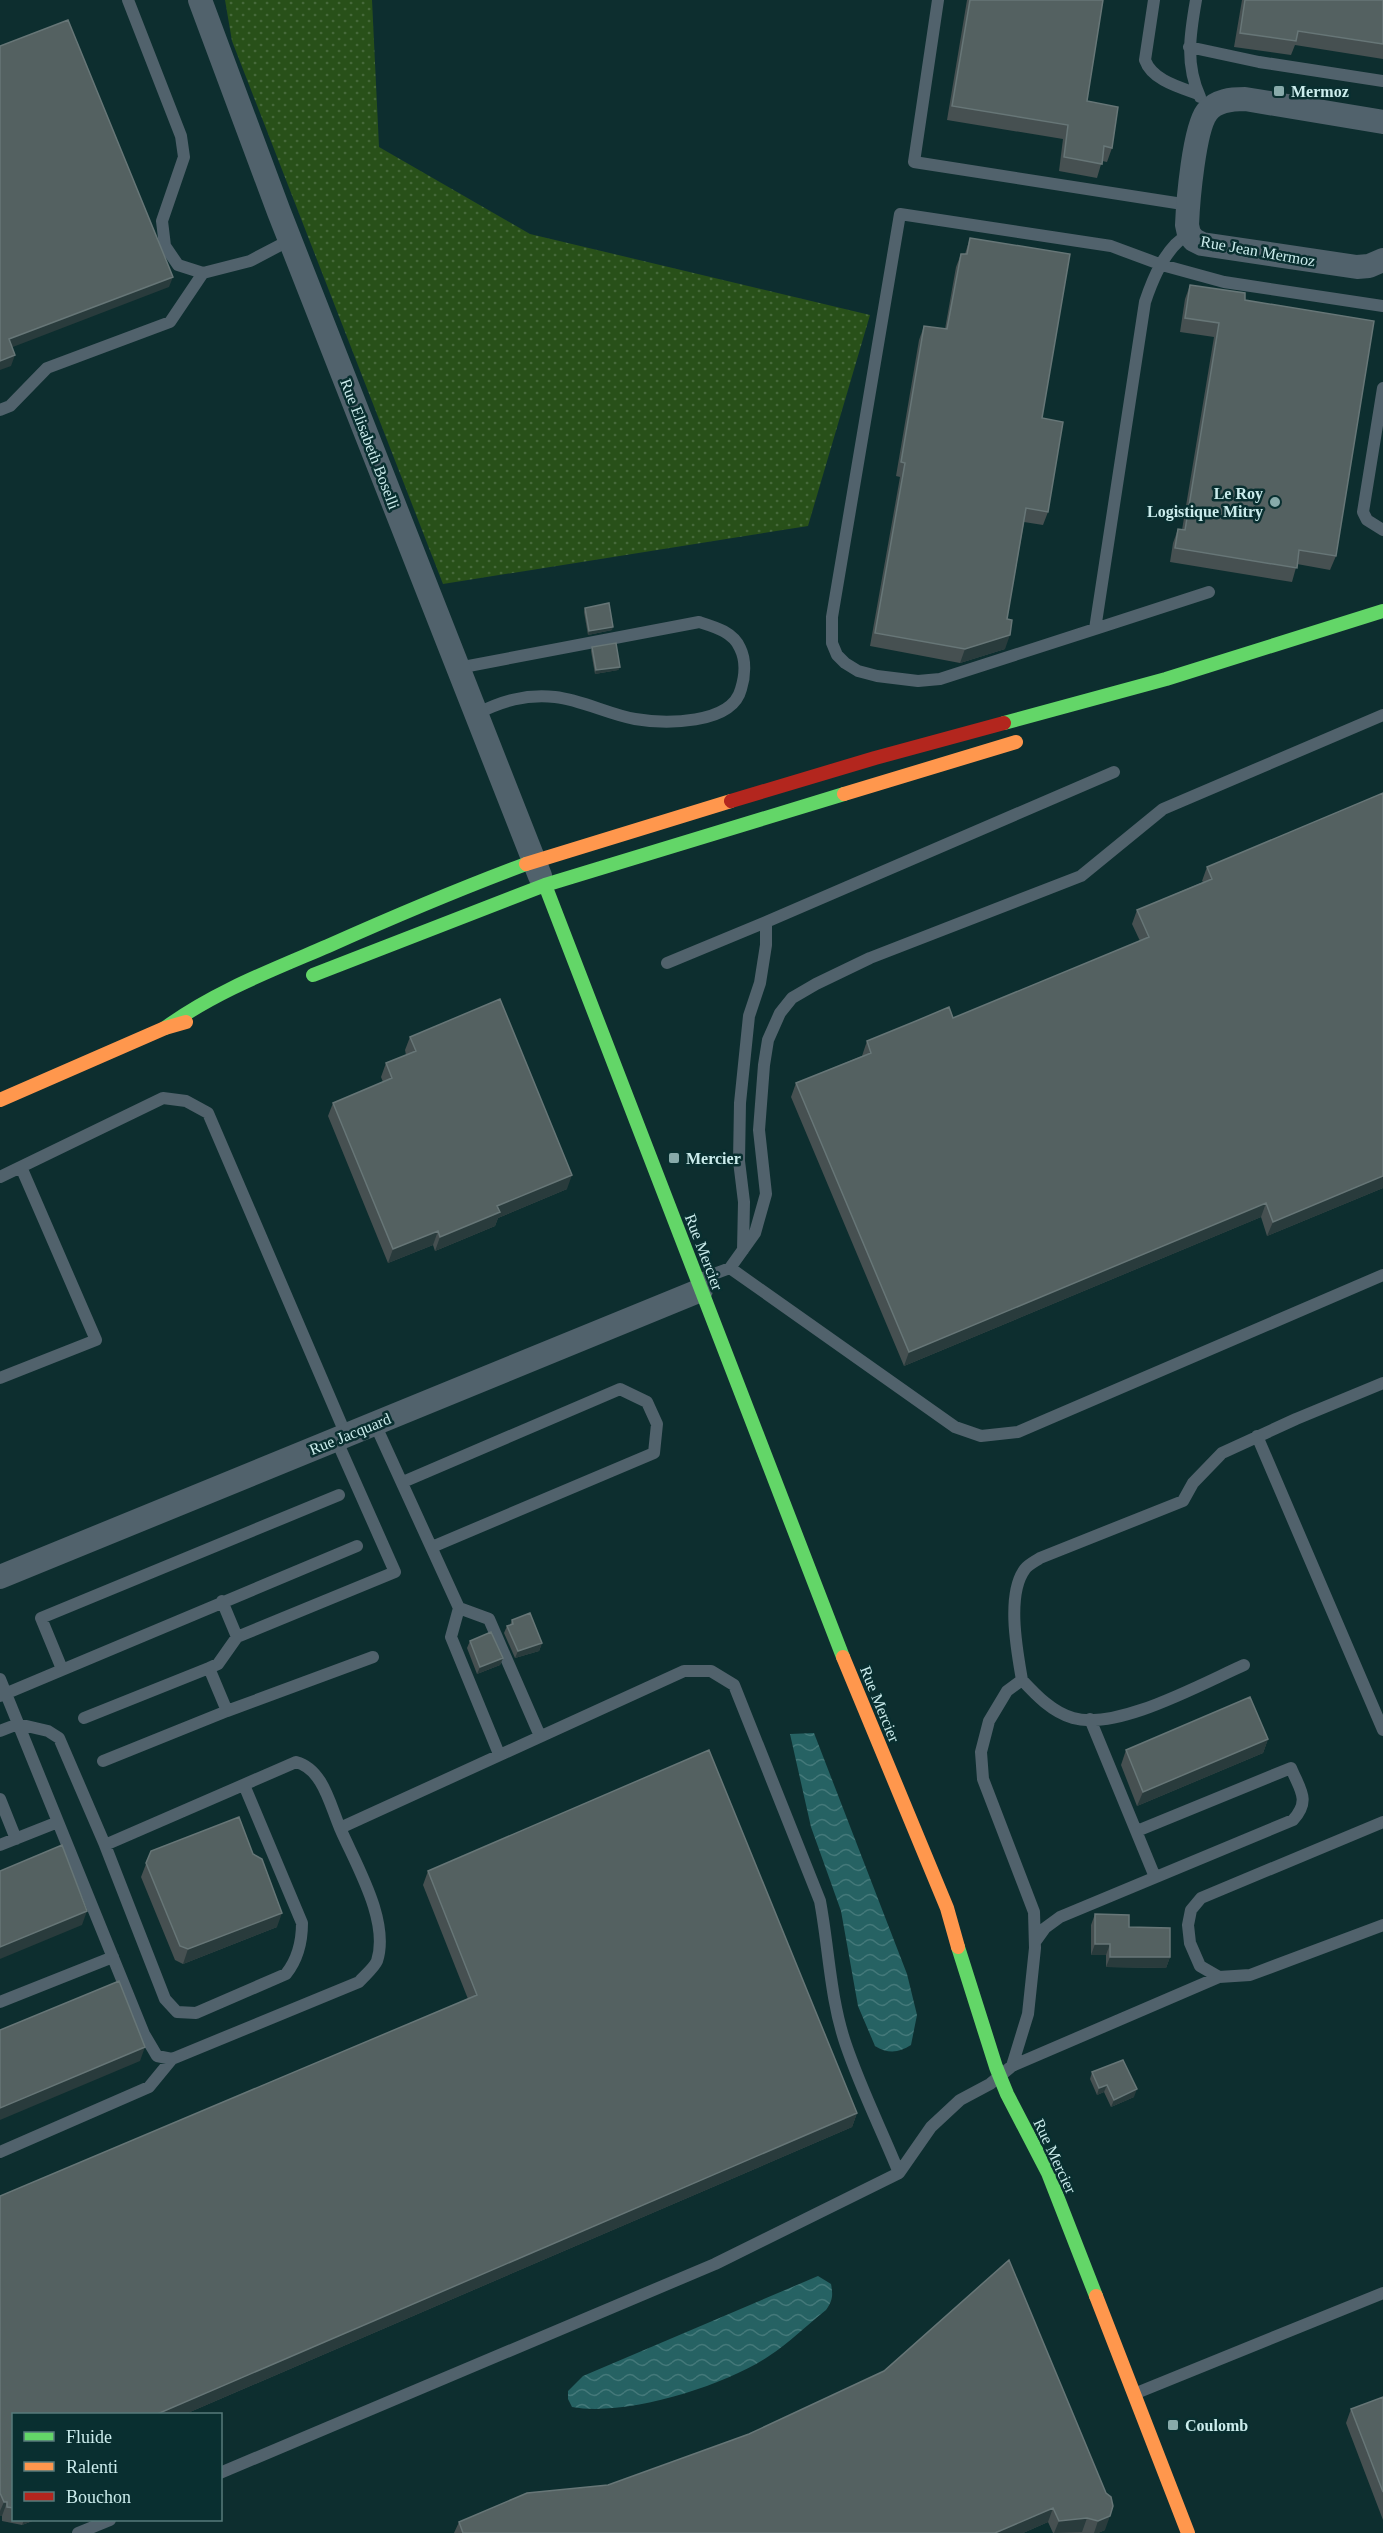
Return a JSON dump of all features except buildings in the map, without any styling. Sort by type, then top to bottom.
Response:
[{"type":"main road","points":[[165,1028],[194,1007],[283,966],[462,888],[534,861],[874,758],[1166,679],[1383,611]]},
{"type":"main road","points":[[1067,720],[1166,679]]},
{"type":"main road","points":[[296,982],[484,911],[544,885],[1024,738]]},
{"type":"main road","name":"Rue Mercier","points":[[544,885],[846,1664],[947,1908],[971,1993],[1000,2078],[1048,2174],[1188,2533]]},
{"type":"main road","points":[[0,1100],[165,1028],[208,1016]]},
{"type":"street","name":"Rue Elisabeth Boselli","points":[[200,0],[290,240],[544,885]]},
{"type":"street","points":[[1203,102],[1245,99],[1383,122]]},
{"type":"street","name":"Rue Jean Mermoz","points":[[1203,102],[1187,225],[1189,234],[1194,240],[1202,244],[1345,266],[1357,267],[1382,262]]},
{"type":"street","name":"Rue Jacquard","points":[[0,1577],[375,1424],[699,1285]]},
{"type":"lane","points":[[128,0],[181,135],[184,157],[162,221],[165,246],[178,265],[203,273],[250,261],[290,240]]},
{"type":"lane","points":[[938,0],[914,162],[1189,205]]},
{"type":"lane","points":[[1154,0],[1144,60],[1148,68],[1203,102]]},
{"type":"lane","points":[[1196,0],[1189,47],[1190,65],[1203,102]]},
{"type":"lane","points":[[1189,47],[1259,62],[1383,81]]},
{"type":"lane","points":[[1209,592],[929,681],[899,679],[858,671],[837,655],[831,636],[832,617],[900,214],[1111,246],[1162,265],[1224,282],[1383,306]]},
{"type":"lane","points":[[1095,629],[1145,302],[1162,265],[1184,237],[1189,234]]},
{"type":"lane","points":[[0,410],[10,406],[47,368],[170,322],[203,273]]},
{"type":"lane","points":[[1383,388],[1364,512],[1367,520],[1383,530]]},
{"type":"lane","points":[[458,668],[699,622],[720,629],[737,642],[742,652],[745,673],[741,692],[733,704],[714,715],[684,721],[635,719],[557,697],[531,696],[500,702],[476,714]]},
{"type":"lane","points":[[699,1285],[730,1268],[755,1233],[766,1194],[759,1130],[764,1065],[768,1040],[780,1012],[792,998],[870,958],[1082,876],[1163,809],[1383,715]]},
{"type":"lane","points":[[667,963],[1114,772]]},
{"type":"lane","points":[[743,1250],[744,1202],[739,1161],[740,1103],[749,1016],[760,983],[766,945],[766,922]]},
{"type":"lane","points":[[0,1177],[163,1098],[186,1101],[208,1113],[395,1572],[237,1637],[218,1664],[84,1718]]},
{"type":"lane","points":[[0,1378],[96,1340],[21,1167]]},
{"type":"lane","points":[[730,1268],[955,1427],[981,1436],[1018,1432],[1383,1275]]},
{"type":"lane","points":[[1244,1665],[1129,1715],[1102,1721],[1073,1718],[1040,1700],[1022,1680],[1016,1644],[1014,1608],[1025,1569],[1040,1557],[1183,1501],[1193,1484],[1222,1453],[1383,1383]]},
{"type":"lane","points":[[403,1482],[620,1389],[647,1402],[657,1424],[654,1453],[432,1547]]},
{"type":"lane","points":[[375,1424],[459,1608],[450,1637],[499,1754]]},
{"type":"lane","points":[[1257,1436],[1383,1730]]},
{"type":"lane","points":[[62,1669],[40,1618],[339,1495]]},
{"type":"lane","points":[[3,1694],[357,1546]]},
{"type":"lane","points":[[222,1601],[237,1637]]},
{"type":"lane","points":[[459,1608],[489,1619],[540,1736]]},
{"type":"lane","points":[[103,1761],[227,1711],[373,1657]]},
{"type":"lane","points":[[209,1668],[227,1711]]},
{"type":"lane","points":[[340,1828],[684,1671],[711,1671],[734,1685],[820,1901],[827,1939],[828,1967],[845,2044],[899,2173]]},
{"type":"lane","points":[[0,1679],[3,1694],[18,1724],[144,2034],[157,2055],[171,2059]]},
{"type":"lane","points":[[1012,2066],[1028,2014],[1035,1942],[1034,1912],[983,1779],[981,1752],[989,1721],[1007,1690],[1022,1680]]},
{"type":"lane","points":[[1090,1719],[1155,1877]]},
{"type":"lane","points":[[0,1731],[18,1724],[48,1731],[59,1738],[105,1845],[165,1999],[177,2012],[196,2013],[286,1974],[295,1963],[302,1940],[302,1923],[244,1785]]},
{"type":"lane","points":[[0,2152],[149,2087],[171,2059],[359,1982],[376,1963],[380,1944],[377,1914],[317,1775],[309,1765],[296,1762],[105,1845]]},
{"type":"lane","points":[[1035,1942],[1045,1928],[1060,1917],[1293,1820],[1302,1810],[1304,1802],[1291,1768],[1137,1831]]},
{"type":"lane","points":[[0,1799],[16,1839]]},
{"type":"lane","points":[[0,1845],[58,1822]]},
{"type":"lane","points":[[1219,1977],[1200,1966],[1190,1942],[1188,1925],[1191,1910],[1201,1898],[1383,1822]]},
{"type":"lane","points":[[222,2472],[715,2264],[899,2173],[931,2127],[960,2100],[1000,2078],[1012,2066],[1219,1977],[1250,1976],[1383,1925]]},
{"type":"lane","points":[[0,2002],[113,1957]]},
{"type":"lane","points":[[1134,2394],[1383,2293]]},
{"type":"lane","points":[[78,2533],[108,2521]]},
{"type":"green space","points":[[225,0],[372,0],[379,147],[530,234],[870,315],[808,526],[443,584],[232,41]]},
{"type":"water","points":[[814,1733],[907,1974],[917,2015],[911,2045],[902,2050],[889,2051],[875,2046],[858,2006],[841,1911],[811,1827],[790,1734]]},
{"type":"water","points":[[818,2276],[831,2284],[832,2297],[826,2310],[784,2345],[750,2367],[701,2388],[646,2403],[594,2409],[572,2407],[568,2399],[568,2391],[583,2376]]},
{"type":"traffic: fast","points":[[1004,723],[1166,679],[1383,611]]},
{"type":"traffic: fast","points":[[313,975],[545,885],[844,794]]},
{"type":"traffic: fast","points":[[165,1028],[203,1003],[265,973],[426,903],[526,864]]},
{"type":"traffic: fast","points":[[545,885],[843,1657]]},
{"type":"traffic: fast","points":[[958,1947],[996,2067],[1007,2094],[1048,2173],[1096,2296]]},
{"type":"traffic: slow","points":[[844,794],[1016,742]]},
{"type":"traffic: slow","points":[[526,864],[731,801]]},
{"type":"traffic: slow","points":[[0,1100],[165,1028],[186,1022]]},
{"type":"traffic: slow","points":[[843,1657],[947,1908],[958,1947]]},
{"type":"traffic: slow","points":[[1096,2296],[1188,2533]]},
{"type":"traffic: jam","points":[[731,801],[1004,723]]},
{"type":"place","name":"Mermoz","points":[[1279,91]]},
{"type":"place","name":"Le Roy Logistique Mitry","points":[[1275,502]]},
{"type":"place","name":"Mercier","points":[[674,1158]]},
{"type":"place","name":"Coulomb","points":[[1173,2425]]}]
